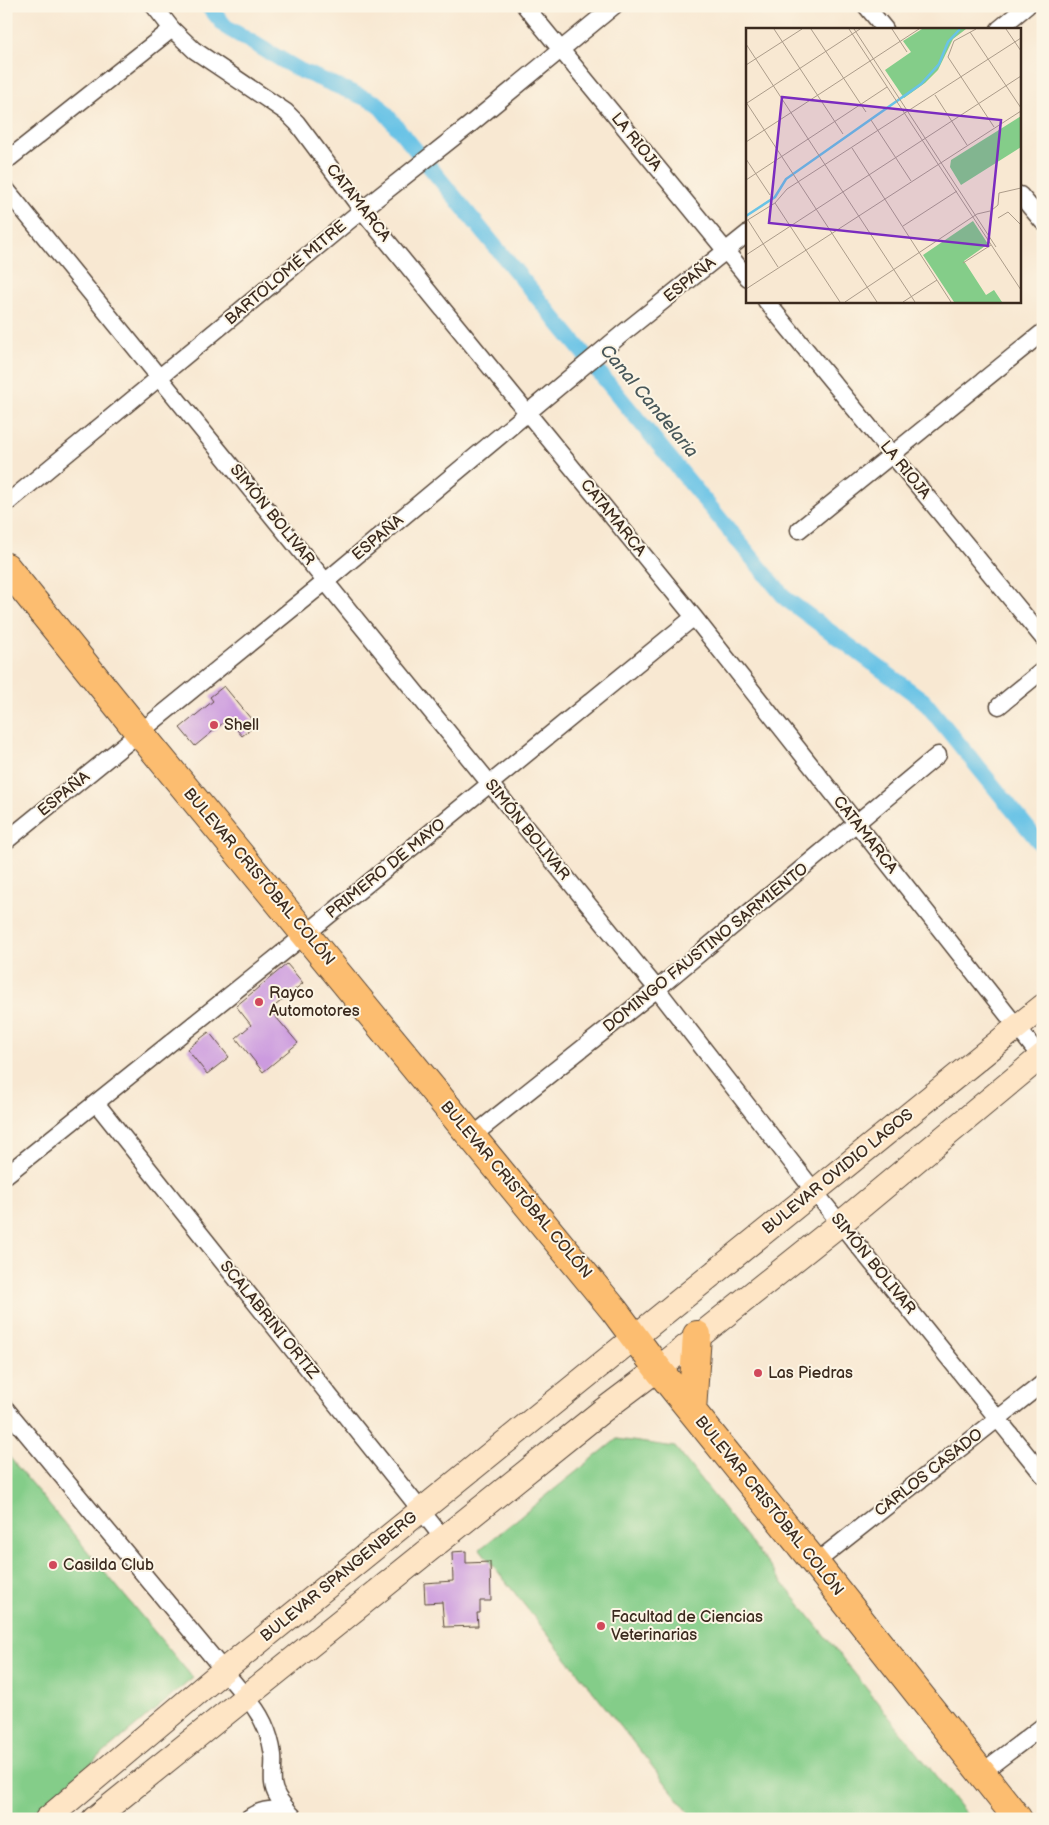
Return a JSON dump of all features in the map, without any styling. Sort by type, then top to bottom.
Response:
[{"type":"highway","name":"BULEVAR CRISTÓBAL COLÓN","points":[[6,567],[139,732],[614,1310],[658,1369],[816,1563],[1018,1819]]},
{"type":"highway","points":[[692,1411],[697,1335]]},
{"type":"main road","name":"BULEVAR OVIDIO LAGOS","points":[[634,1338],[1043,1006]]},
{"type":"main road","points":[[658,1369],[697,1335],[841,1223],[1042,1058]]},
{"type":"main road","name":"BULEVAR SPANGENBERG","points":[[47,1819],[223,1670],[634,1338]]},
{"type":"main road","name":"BULEVAR SPANGENBERG","points":[[94,1819],[602,1411],[658,1369]]},
{"type":"street","name":"CATAMARCA","points":[[154,6],[172,29],[194,50],[286,112],[297,124],[362,210],[694,618],[1042,1058]]},
{"type":"street","name":"LA RIOJA","points":[[525,6],[746,276]]},
{"type":"street","name":"BARTOLOMÉ MITRE","points":[[6,504],[403,176],[458,134],[614,6]]},
{"type":"street","points":[[866,6],[884,28]]},
{"type":"street","points":[[1000,28],[1027,6]]},
{"type":"street","points":[[6,161],[172,29]]},
{"type":"street","name":"SIMÓN BOLIVAR","points":[[6,189],[489,785],[657,989],[814,1191],[1043,1475]]},
{"type":"street","points":[[1022,197],[1043,222]]},
{"type":"street","name":"ESPAÑA","points":[[6,841],[325,582],[622,334],[746,235]]},
{"type":"street","name":"LA RIOJA","points":[[767,302],[1043,638]]},
{"type":"street","points":[[798,530],[1043,332]]},
{"type":"street","name":"PRIMERO DE MAYO","points":[[6,1174],[306,934],[694,618]]},
{"type":"street","points":[[999,706],[1043,670]]},
{"type":"street","name":"DOMINGO FAUSTINO SARMIENTO","points":[[471,1137],[657,989],[938,755]]},
{"type":"street","name":"SCALABRINI ORTIZ","points":[[96,1103],[443,1538]]},
{"type":"street","name":"CARLOS CASADO","points":[[816,1563],[1043,1383]]},
{"type":"street","points":[[6,1409],[257,1709],[267,1730],[273,1756],[273,1784],[267,1799],[252,1815]]},
{"type":"street","points":[[981,1773],[1043,1726]]},
{"type":"street","points":[[273,1784],[280,1800],[293,1816]]},
{"type":"street","points":[[252,1815],[274,1809],[293,1816]]},
{"type":"green space","points":[[617,1439],[675,1447],[970,1819],[694,1819],[480,1549]]},
{"type":"green space","name":"Casilda Club","points":[[6,1453],[193,1678],[25,1819],[10,1819],[6,1814]]},
{"type":"building","points":[[224,686],[256,725],[242,736],[228,719],[195,746],[180,728],[213,701],[210,697]]},
{"type":"building","points":[[287,964],[303,983],[270,1010],[298,1043],[263,1072],[236,1038],[251,1025],[236,1006]]},
{"type":"building","points":[[209,1032],[229,1057],[207,1074],[187,1049]]},
{"type":"building","points":[[466,1551],[466,1563],[490,1562],[491,1601],[480,1601],[480,1613],[477,1613],[478,1626],[444,1627],[442,1602],[425,1603],[424,1583],[453,1581],[452,1552]]},
{"type":"waterway","name":"Canal Candelaria","points":[[208,6],[226,27],[299,70],[377,103],[786,599],[924,701],[1043,847]]},
{"type":"place","name":"Shell","points":[[214,725]]},
{"type":"place","name":"Rayco Automotores","points":[[259,1002]]},
{"type":"place","name":"Las Piedras","points":[[758,1373]]},
{"type":"place","name":"Casilda Club","points":[[53,1565]]},
{"type":"place","name":"Facultad de Ciencias Veterinarias","points":[[601,1626]]}]
